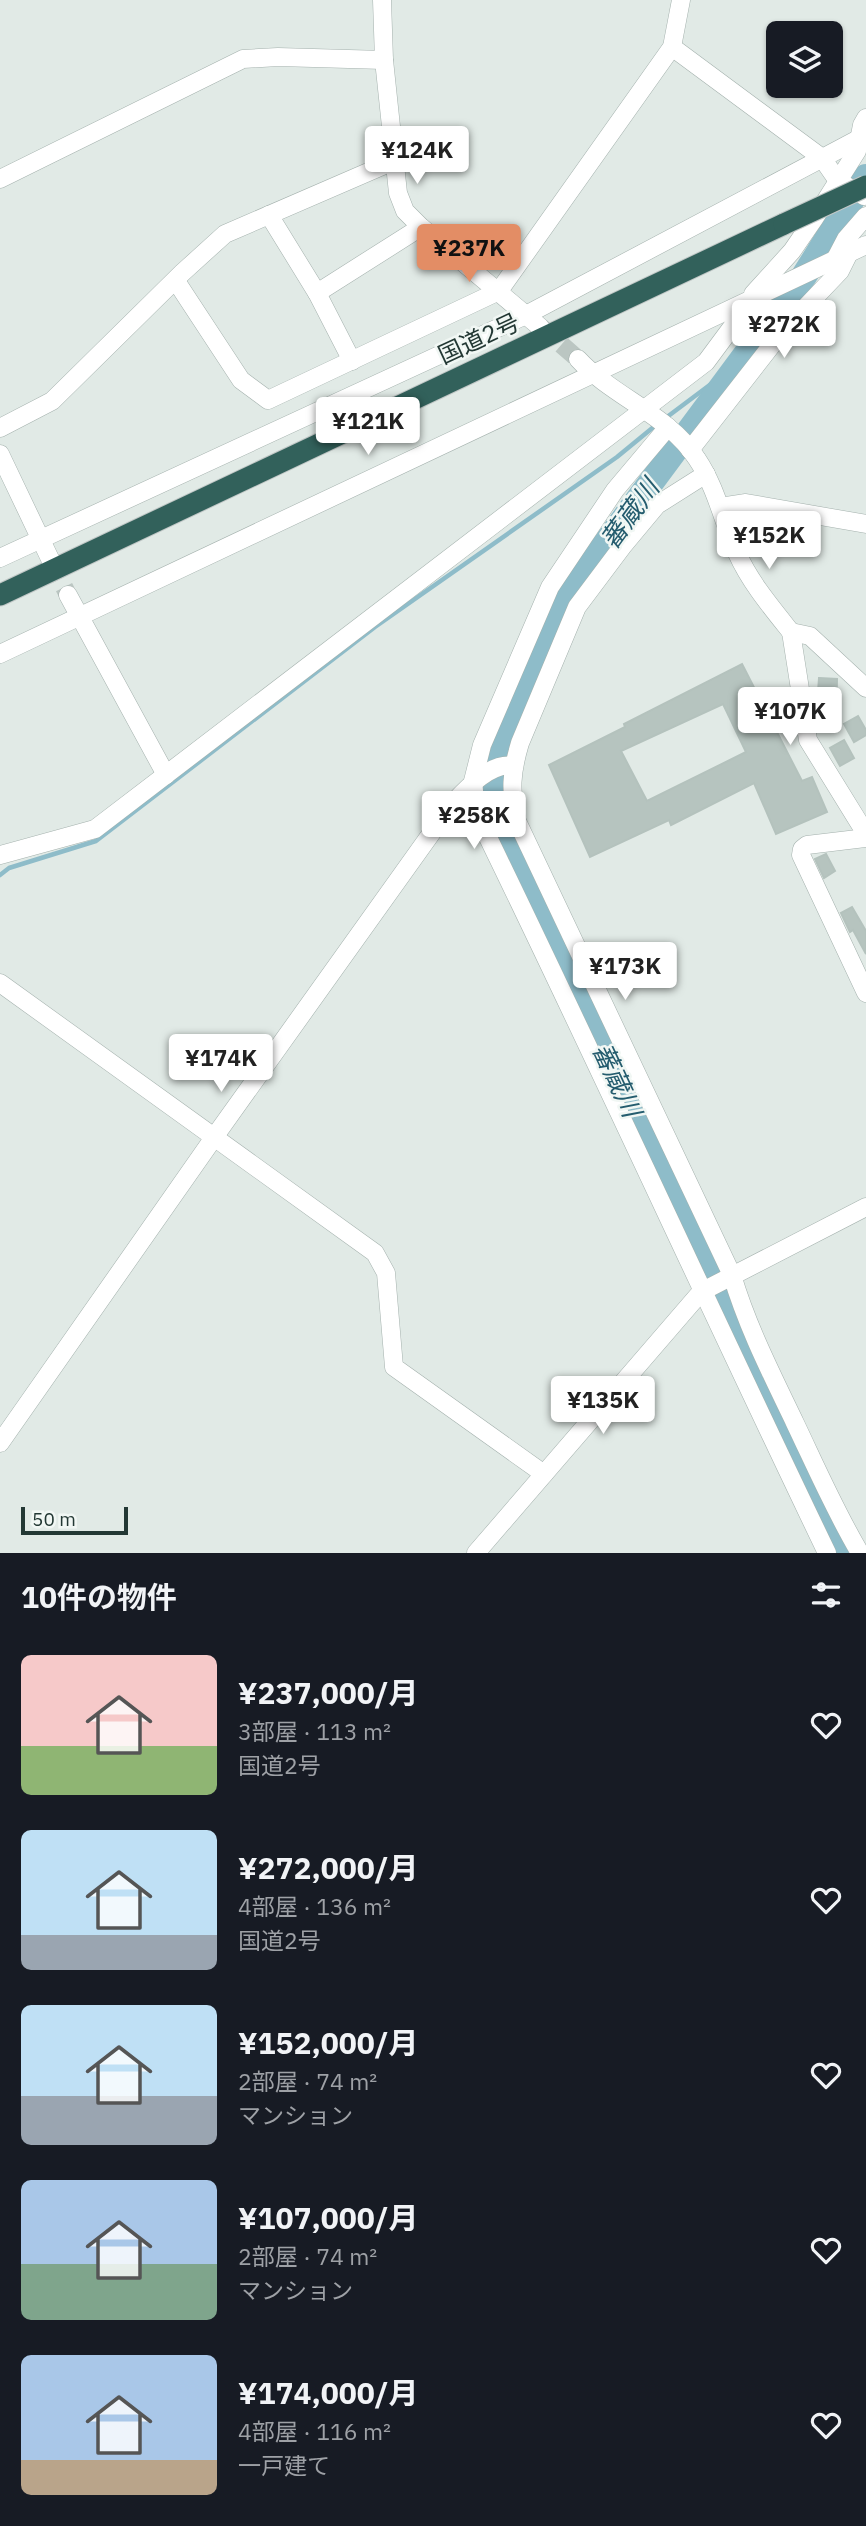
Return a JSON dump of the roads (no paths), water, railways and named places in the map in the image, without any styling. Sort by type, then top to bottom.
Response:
[{"type":"highway","name":"国道2号","points":[[0,595],[866,186]]},
{"type":"street","points":[[382,0],[384,60],[398,193],[405,211],[533,321]]},
{"type":"street","points":[[176,281],[241,380],[268,400],[499,291],[672,47],[681,0]]},
{"type":"street","points":[[672,47],[822,158],[839,181],[866,197]]},
{"type":"street","points":[[0,179],[243,59],[278,57],[384,60]]},
{"type":"street","points":[[0,855],[95,829],[706,362],[750,299],[792,251],[839,181],[857,151],[866,118]]},
{"type":"street","points":[[0,558],[533,321],[863,136]]},
{"type":"street","points":[[0,428],[52,401],[225,234],[396,160]]},
{"type":"street","points":[[268,215],[317,293],[352,361]]},
{"type":"street","points":[[688,448],[782,332],[841,271],[845,239],[866,216]]},
{"type":"street","points":[[317,293],[421,227]]},
{"type":"street","points":[[0,654],[866,245]]},
{"type":"street","points":[[578,359],[592,374],[668,427],[688,448],[706,474],[737,553],[749,575],[791,632],[805,733],[866,836],[807,845],[802,849],[801,855],[866,993]]},
{"type":"street","points":[[668,427],[615,490],[550,587],[482,745],[474,780],[475,801],[481,823],[552,966],[702,1292],[827,1553]]},
{"type":"street","points":[[0,454],[52,562]]},
{"type":"street","points":[[706,474],[657,505],[578,607],[510,765],[511,794],[517,821],[577,954],[730,1277],[758,1345],[844,1527],[860,1553]]},
{"type":"street","points":[[720,508],[746,503],[866,524]]},
{"type":"street","points":[[68,595],[77,616],[166,775]]},
{"type":"street","points":[[791,632],[810,636],[866,688]]},
{"type":"street","points":[[0,1443],[445,814],[474,780],[510,765]]},
{"type":"street","points":[[552,966],[577,954]]},
{"type":"street","points":[[0,982],[375,1253],[386,1273],[394,1367],[544,1474]]},
{"type":"street","points":[[476,1553],[702,1292],[866,1207]]},
{"type":"waterway","name":"蕃蔵川","points":[[841,1553],[537,904],[492,815],[492,787],[504,746],[561,608],[575,585],[804,276],[866,177]]},
{"type":"waterway","points":[[663,420],[739,363]]},
{"type":"waterway","points":[[0,875],[9,868],[96,841],[375,627],[617,457],[656,425]]},
{"type":"tunnel","points":[[541,327],[578,359]]},
{"type":"tunnel","points":[[52,563],[68,595]]}]
